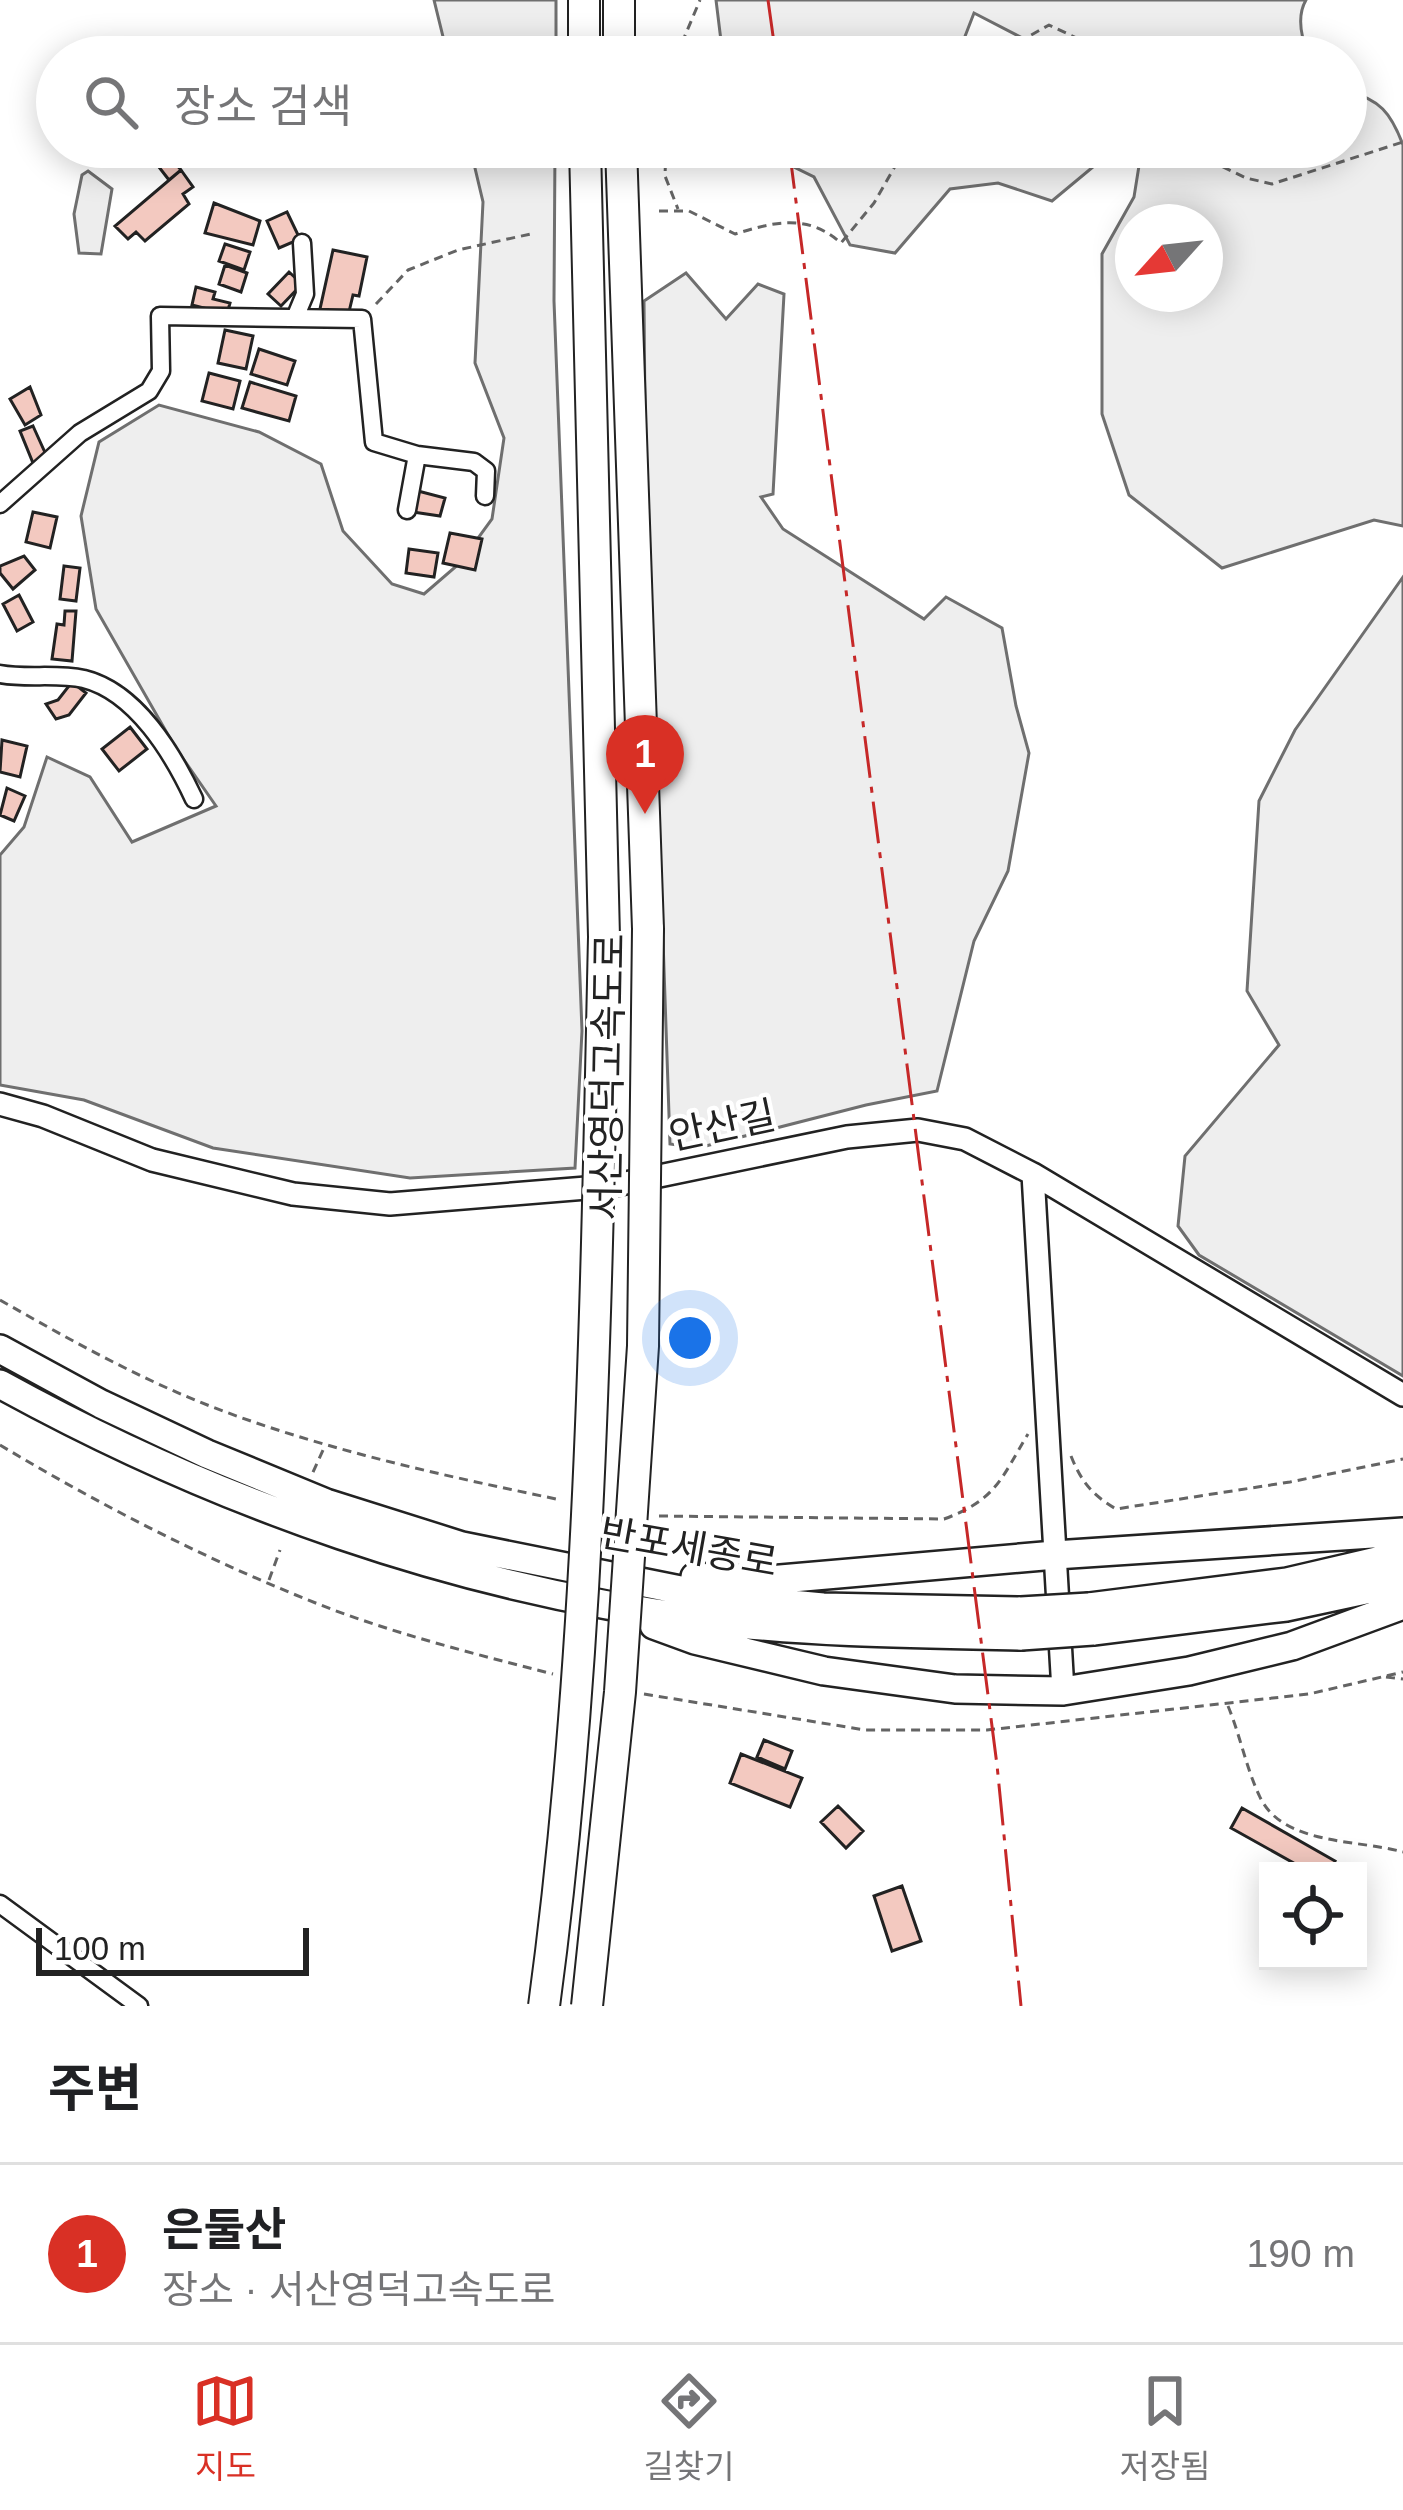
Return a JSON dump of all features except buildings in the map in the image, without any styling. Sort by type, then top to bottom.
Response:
[{"type":"highway","points":[[584,0],[584,36]]},
{"type":"highway","points":[[619,0],[620,36]]},
{"type":"highway","name":"서산영덕고속도로","points":[[544,2006],[578,1694],[595,1349],[604,937],[586,168]]},
{"type":"highway","name":"서산영덕고속도로","points":[[587,2006],[620,1692],[643,1346],[648,929],[622,168]]},
{"type":"highway","name":"반포세종로","points":[[0,1349],[101,1404],[326,1503],[462,1546],[715,1597],[1021,1623]]},
{"type":"highway","name":"반포세종로","points":[[0,1384],[88,1432],[317,1526],[452,1571],[588,1601],[702,1619],[819,1631],[1021,1623],[1286,1607],[1403,1582]]},
{"type":"highway","points":[[596,1572],[758,1581],[1403,1532]]},
{"type":"highway","name":"반포세종로","points":[[1091,1619],[1403,1555]]},
{"type":"highway","points":[[588,1601],[695,1640],[824,1671],[955,1689],[1063,1691],[1189,1671],[1292,1646],[1403,1605]]},
{"type":"street","points":[[295,318],[304,294],[302,243]]},
{"type":"street","points":[[0,504],[80,433],[149,392],[161,371],[160,316],[362,319],[374,442],[417,455],[475,462],[486,471],[484,496]]},
{"type":"street","points":[[407,510],[417,455]]},
{"type":"street","points":[[0,674],[83,679],[108,688],[165,745],[194,800]]},
{"type":"street","name":"안산길","points":[[0,1105],[43,1116],[152,1160],[293,1194],[390,1204],[611,1186],[847,1137],[918,1130],[965,1139],[1033,1174],[1403,1395]]},
{"type":"street","points":[[1033,1174],[1063,1691]]},
{"type":"street","points":[[0,1904],[140,2006]]},
{"type":"path","points":[[685,36],[700,0]]},
{"type":"path","points":[[1029,36],[1049,25],[1072,36]]},
{"type":"path","points":[[1367,154],[1403,142]]},
{"type":"path","points":[[665,168],[678,211]]},
{"type":"path","points":[[659,211],[689,211],[735,234],[778,220],[809,223],[841,243],[895,168]]},
{"type":"path","points":[[1225,168],[1272,184],[1322,168]]},
{"type":"path","points":[[362,319],[408,270],[458,250],[535,233]]},
{"type":"path","points":[[0,1300],[112,1362],[220,1410],[395,1465],[565,1501]]},
{"type":"path","points":[[651,1514],[944,1520],[976,1508],[998,1488],[1046,1403]]},
{"type":"path","points":[[310,1479],[325,1445]]},
{"type":"path","points":[[1071,1457],[1094,1496],[1116,1509],[1403,1459]]},
{"type":"path","points":[[268,1582],[280,1550]]},
{"type":"path","points":[[1384,1677],[1403,1679]]},
{"type":"path","points":[[1228,1704],[1261,1800],[1282,1823],[1318,1837],[1403,1852]]},
{"type":"shaded area","points":[[434,0],[556,0],[556,36],[443,36]]},
{"type":"shaded area","points":[[716,0],[1306,0],[1302,36],[1018,36],[974,13],[965,36],[720,36]]},
{"type":"shaded area","points":[[1367,98],[1383,109],[1403,145],[1403,526],[1374,520],[1222,568],[1129,495],[1102,414],[1102,254],[1115,231],[1115,312],[1223,312],[1223,204],[1130,204],[1139,168],[1367,168]]},
{"type":"shaded area","points":[[475,168],[555,168],[554,301],[582,1031],[575,1168],[410,1178],[213,1148],[84,1100],[0,1085],[0,855],[24,827],[47,757],[90,777],[132,842],[216,806],[175,747],[96,609],[81,516],[99,442],[159,405],[259,432],[321,464],[343,531],[392,584],[424,594],[460,563],[492,519],[504,438],[475,363],[483,202]]},
{"type":"shaded area","points":[[796,168],[1092,168],[1052,201],[998,183],[950,189],[895,253],[850,245],[814,177]]},
{"type":"shaded area","points":[[88,171],[112,189],[101,254],[79,253],[74,214],[82,175]]},
{"type":"shaded area","points":[[686,273],[726,319],[758,284],[784,294],[773,494],[761,497],[783,529],[924,619],[946,597],[1002,628],[1029,753],[1008,871],[974,941],[937,1091],[698,1148],[670,1144],[645,415],[644,301]]},
{"type":"shaded area","points":[[1403,577],[1403,1376],[1199,1255],[1178,1226],[1185,1156],[1279,1045],[1247,991],[1259,801],[1295,730]]},
{"type":"power","points":[[768,0],[773,36]]},
{"type":"power","points":[[792,168],[997,1765],[1021,2006]]},
{"type":"place","name":"은둘산","points":[[645,814]]}]
